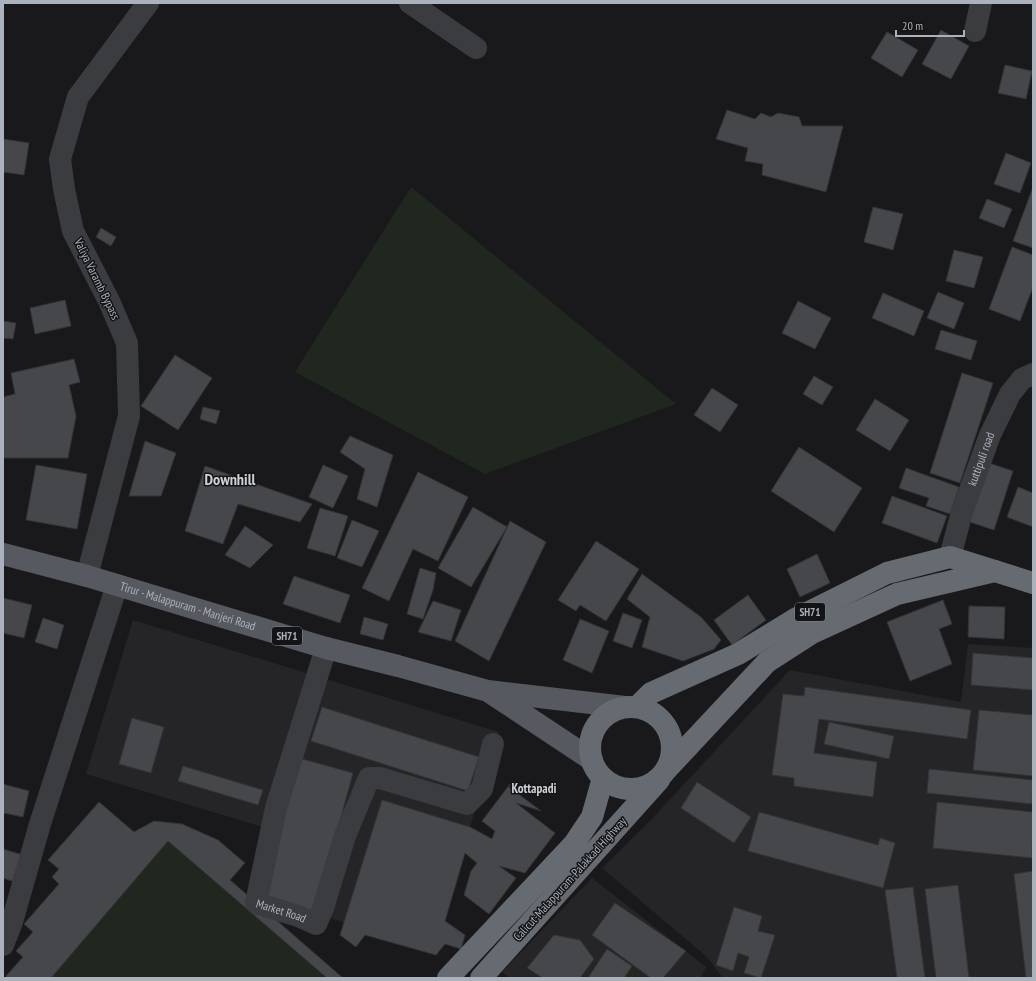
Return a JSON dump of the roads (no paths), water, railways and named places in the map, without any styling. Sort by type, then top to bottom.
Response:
[{"type":"highway","points":[[950,557],[1033,583]]},
{"type":"highway","name":"SH71","points":[[631,707],[651,693],[738,654],[797,618],[887,573],[950,557]]},
{"type":"highway","name":"Calicut-Malappuram-Palakkad Highway","points":[[486,976],[662,775],[766,662],[812,633],[897,594],[996,571]]},
{"type":"highway","points":[[631,707],[648,710],[658,716],[666,726],[671,736],[673,748],[671,760],[662,775],[648,786],[638,790],[626,790],[614,786],[603,778],[592,760],[590,749],[591,737],[596,726],[604,717],[631,707]]},
{"type":"highway","name":"Calicut-Malappuram-Palakkad Highway","points":[[448,978],[574,844],[592,817],[603,778]]},
{"type":"main road","name":"Tirur - Malappuram - Manjeri Road","points":[[3,554],[87,576],[326,648],[488,691],[631,707]]},
{"type":"main road","name":"Tirur - Malappuram - Manjeri Road","points":[[488,691],[592,760]]},
{"type":"street","name":"Valiya Varamb Bypass","points":[[87,576],[129,416],[127,343],[109,301],[73,231],[64,189],[60,159],[78,97],[148,3]]},
{"type":"street","points":[[410,3],[476,48]]},
{"type":"street","points":[[975,31],[981,3]]},
{"type":"street","name":"kuttipuli road","points":[[950,557],[962,512],[990,435],[1010,394],[1022,379],[1033,374]]},
{"type":"street","points":[[3,945],[12,922],[40,824],[117,585]]},
{"type":"street","name":"Market Road","points":[[326,648],[276,808],[256,903],[298,916],[316,924],[323,908],[345,836],[369,778],[380,778],[468,804],[482,789],[493,744]]},
{"type":"district","name":"Downhill","points":[[230,479]]},
{"type":"district","name":"Kottapadi","points":[[534,788]]}]
